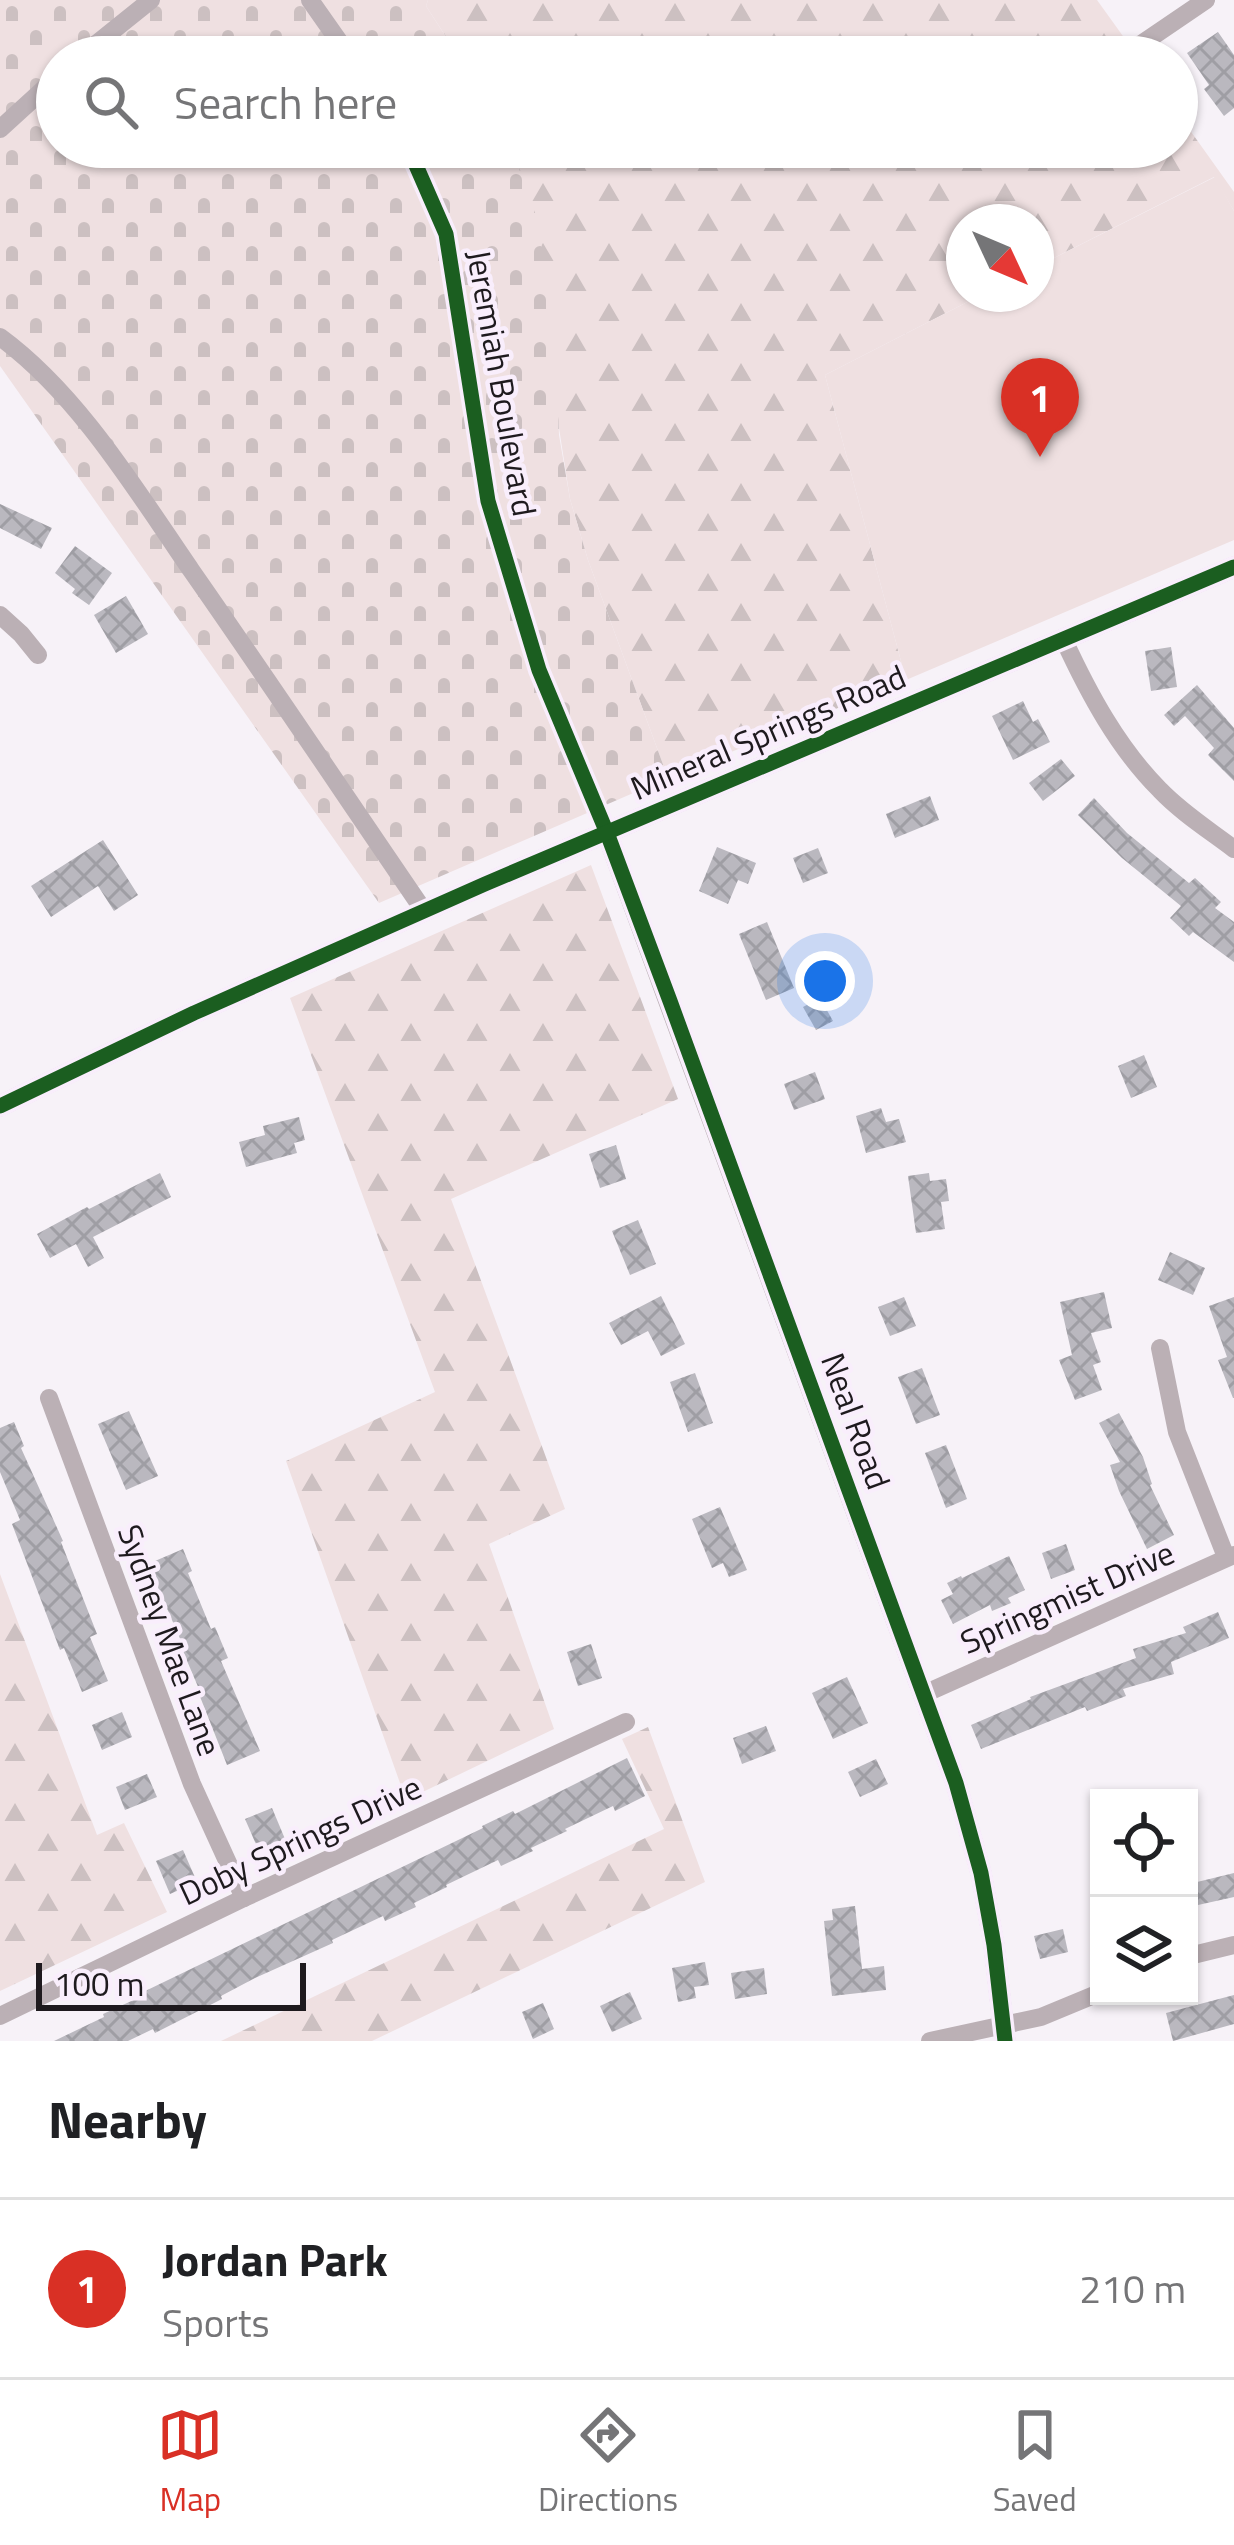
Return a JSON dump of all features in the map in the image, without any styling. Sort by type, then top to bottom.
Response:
[{"type":"street","points":[[106,36],[151,0]]},
{"type":"street","points":[[310,0],[335,36]]},
{"type":"street","points":[[1153,36],[1206,0]]},
{"type":"street","points":[[0,129],[36,96]]},
{"type":"street","name":"Jeremiah Boulevard","points":[[417,168],[446,234],[488,501],[539,670],[607,833]]},
{"type":"street","points":[[0,337],[47,376],[172,540],[424,911]]},
{"type":"street","name":"Mineral Springs Road","points":[[0,1106],[424,911],[1234,567]]},
{"type":"street","points":[[0,615],[38,655]]},
{"type":"street","points":[[1064,640],[1100,710],[1158,789],[1234,849]]},
{"type":"street","name":"Neal Road","points":[[607,833],[956,1783],[981,1873],[1004,2034]]},
{"type":"street","points":[[1160,1348],[1177,1432],[1230,1556]]},
{"type":"street","name":"Sydney Mae Lane","points":[[49,1398],[192,1784],[244,1898]]},
{"type":"street","name":"Springmist Drive","points":[[924,1694],[1230,1556]]},
{"type":"street","name":"Doby Springs Drive","points":[[0,2016],[626,1722]]},
{"type":"street","points":[[1198,1954],[1234,1946]]},
{"type":"street","points":[[930,2041],[1004,2034],[1090,1997]]},
{"type":"green space","points":[[0,0],[428,0],[426,6],[445,36],[36,36],[36,168],[519,168],[535,213],[554,307],[559,435],[570,499],[668,778],[379,903],[0,366]]},
{"type":"green space","points":[[428,0],[1097,0],[1123,36],[445,36],[426,6]]},
{"type":"green space","points":[[1198,141],[1234,192],[1234,211],[1214,177],[1054,258],[1054,204],[946,204],[948,312],[825,375],[906,680],[668,778],[570,499],[519,168],[1198,168]]},
{"type":"green space","points":[[1215,177],[1234,211],[1234,540],[906,680],[825,375],[948,312],[1054,312],[1054,258]]},
{"type":"green space","points":[[591,865],[678,1099],[451,1199],[565,1509],[489,1544],[554,1729],[406,1800],[286,1461],[435,1392],[290,998]]},
{"type":"green space","points":[[0,1574],[97,1835],[124,1823],[167,1912],[0,1991]]},
{"type":"green space","points":[[648,1727],[705,1882],[372,2041],[221,2041],[664,1829],[622,1739]]},
{"type":"building","points":[[1218,32],[1234,55],[1234,108],[1224,116],[1204,89],[1209,85],[1198,69],[1198,46]]},
{"type":"building","points":[[0,504],[52,528],[41,549],[0,528]]},
{"type":"building","points":[[75,546],[112,573],[89,605],[55,573]]},
{"type":"building","points":[[126,596],[148,634],[116,653],[94,615]]},
{"type":"building","points":[[1171,647],[1177,687],[1151,691],[1145,651]]},
{"type":"building","points":[[1197,685],[1234,728],[1234,781],[1208,755],[1214,748],[1185,716],[1174,726],[1164,715]]},
{"type":"building","points":[[1023,701],[1050,742],[1013,760],[992,716]]},
{"type":"building","points":[[1061,759],[1075,776],[1043,801],[1029,783]]},
{"type":"building","points":[[930,796],[939,820],[895,838],[886,814]]},
{"type":"building","points":[[1094,798],[1127,833],[1189,883],[1195,878],[1221,902],[1215,908],[1234,922],[1234,962],[1193,932],[1189,936],[1170,918],[1181,906],[1078,815]]},
{"type":"building","points":[[103,840],[138,895],[114,911],[98,886],[51,917],[31,886]]},
{"type":"building","points":[[717,847],[756,863],[748,884],[738,880],[728,904],[699,891]]},
{"type":"building","points":[[818,848],[828,873],[803,883],[793,858]]},
{"type":"building","points":[[767,922],[794,988],[766,1000],[739,934]]},
{"type":"building","points":[[820,998],[833,1021],[816,1030],[803,1007]]},
{"type":"building","points":[[1144,1055],[1157,1087],[1131,1098],[1118,1066]]},
{"type":"building","points":[[815,1072],[825,1099],[794,1110],[784,1084]]},
{"type":"building","points":[[881,1108],[886,1122],[899,1119],[906,1142],[866,1153],[856,1116]]},
{"type":"building","points":[[299,1117],[305,1140],[294,1143],[297,1153],[246,1167],[239,1142],[265,1135],[263,1126]]},
{"type":"building","points":[[616,1145],[626,1179],[600,1188],[589,1154]]},
{"type":"building","points":[[160,1173],[171,1197],[93,1237],[104,1258],[88,1267],[76,1244],[50,1258],[37,1234]]},
{"type":"building","points":[[929,1173],[930,1181],[946,1179],[949,1201],[941,1202],[945,1229],[916,1233],[908,1176]]},
{"type":"building","points":[[638,1220],[656,1264],[630,1275],[612,1231]]},
{"type":"building","points":[[1170,1252],[1205,1268],[1193,1295],[1158,1280]]},
{"type":"building","points":[[1104,1292],[1112,1328],[1091,1333],[1101,1362],[1093,1365],[1102,1390],[1075,1400],[1059,1360],[1072,1355],[1060,1302]]},
{"type":"building","points":[[661,1296],[685,1344],[661,1356],[648,1331],[621,1345],[609,1323]]},
{"type":"building","points":[[904,1297],[916,1326],[890,1336],[878,1307]]},
{"type":"building","points":[[1234,1297],[1233,1398],[1218,1360],[1227,1357],[1209,1306]]},
{"type":"building","points":[[922,1368],[940,1415],[916,1424],[898,1377]]},
{"type":"building","points":[[695,1373],[713,1423],[688,1432],[670,1382]]},
{"type":"building","points":[[129,1411],[158,1476],[126,1490],[98,1424]]},
{"type":"building","points":[[1119,1413],[1143,1457],[1150,1485],[1174,1535],[1147,1549],[1110,1465],[1120,1462],[1099,1423]]},
{"type":"building","points":[[14,1422],[97,1634],[90,1637],[108,1681],[82,1692],[64,1648],[60,1650],[12,1524],[20,1520],[0,1472],[0,1428]]},
{"type":"building","points":[[946,1445],[967,1499],[946,1508],[925,1453]]},
{"type":"building","points":[[720,1507],[747,1570],[729,1577],[723,1563],[712,1568],[692,1519]]},
{"type":"building","points":[[1066,1544],[1075,1570],[1051,1579],[1042,1553]]},
{"type":"building","points":[[183,1549],[211,1629],[215,1627],[228,1658],[221,1661],[260,1751],[227,1765],[148,1564]]},
{"type":"building","points":[[1009,1556],[1025,1590],[1008,1598],[1011,1603],[992,1611],[990,1605],[953,1624],[941,1600],[953,1594],[947,1583]]},
{"type":"building","points":[[1218,1612],[1229,1638],[1171,1662],[1174,1674],[1123,1689],[1126,1696],[1087,1711],[1085,1707],[981,1749],[971,1725],[1030,1697],[1136,1658],[1133,1649],[1186,1633],[1183,1627]]},
{"type":"building","points":[[591,1644],[602,1678],[578,1686],[567,1652]]},
{"type":"building","points":[[847,1677],[868,1723],[833,1739],[812,1693]]},
{"type":"building","points":[[122,1712],[132,1737],[102,1750],[92,1725]]},
{"type":"building","points":[[766,1726],[776,1751],[742,1764],[733,1738]]},
{"type":"building","points":[[627,1758],[645,1796],[615,1811],[613,1806],[531,1848],[533,1851],[501,1866],[498,1860],[446,1885],[414,1903],[416,1907],[385,1921],[383,1916],[332,1940],[155,2033],[153,2029],[128,2041],[54,2041],[137,1995]]},
{"type":"building","points":[[876,1759],[888,1784],[860,1797],[848,1772]]},
{"type":"building","points":[[147,1774],[157,1797],[125,1810],[116,1787]]},
{"type":"building","points":[[272,1808],[285,1839],[259,1851],[245,1819]]},
{"type":"building","points":[[183,1850],[197,1882],[170,1894],[156,1861]]},
{"type":"building","points":[[1234,1873],[1234,1897],[1198,1905],[1198,1882]]},
{"type":"building","points":[[855,1906],[862,1969],[884,1966],[886,1990],[832,1996],[824,1921],[833,1920],[832,1909]]},
{"type":"building","points":[[1063,1929],[1068,1952],[1040,1959],[1034,1936]]},
{"type":"building","points":[[705,1962],[709,1985],[694,1987],[696,1998],[678,2002],[672,1968]]},
{"type":"building","points":[[764,1968],[767,1994],[735,1999],[731,1973]]},
{"type":"building","points":[[630,1992],[642,2019],[612,2032],[600,2006]]},
{"type":"building","points":[[1234,1995],[1234,2024],[1173,2041],[1166,2013]]},
{"type":"building","points":[[543,2003],[554,2029],[533,2039],[522,2012]]},
{"type":"cycle path","points":[[417,168],[446,234],[488,501],[539,670],[670,1001],[956,1783],[981,1873],[1005,2041]]},
{"type":"cycle path","points":[[0,1106],[194,1013],[485,884],[1234,567]]},
{"type":"place","name":"Jordan Park","points":[[1040,457]]}]
